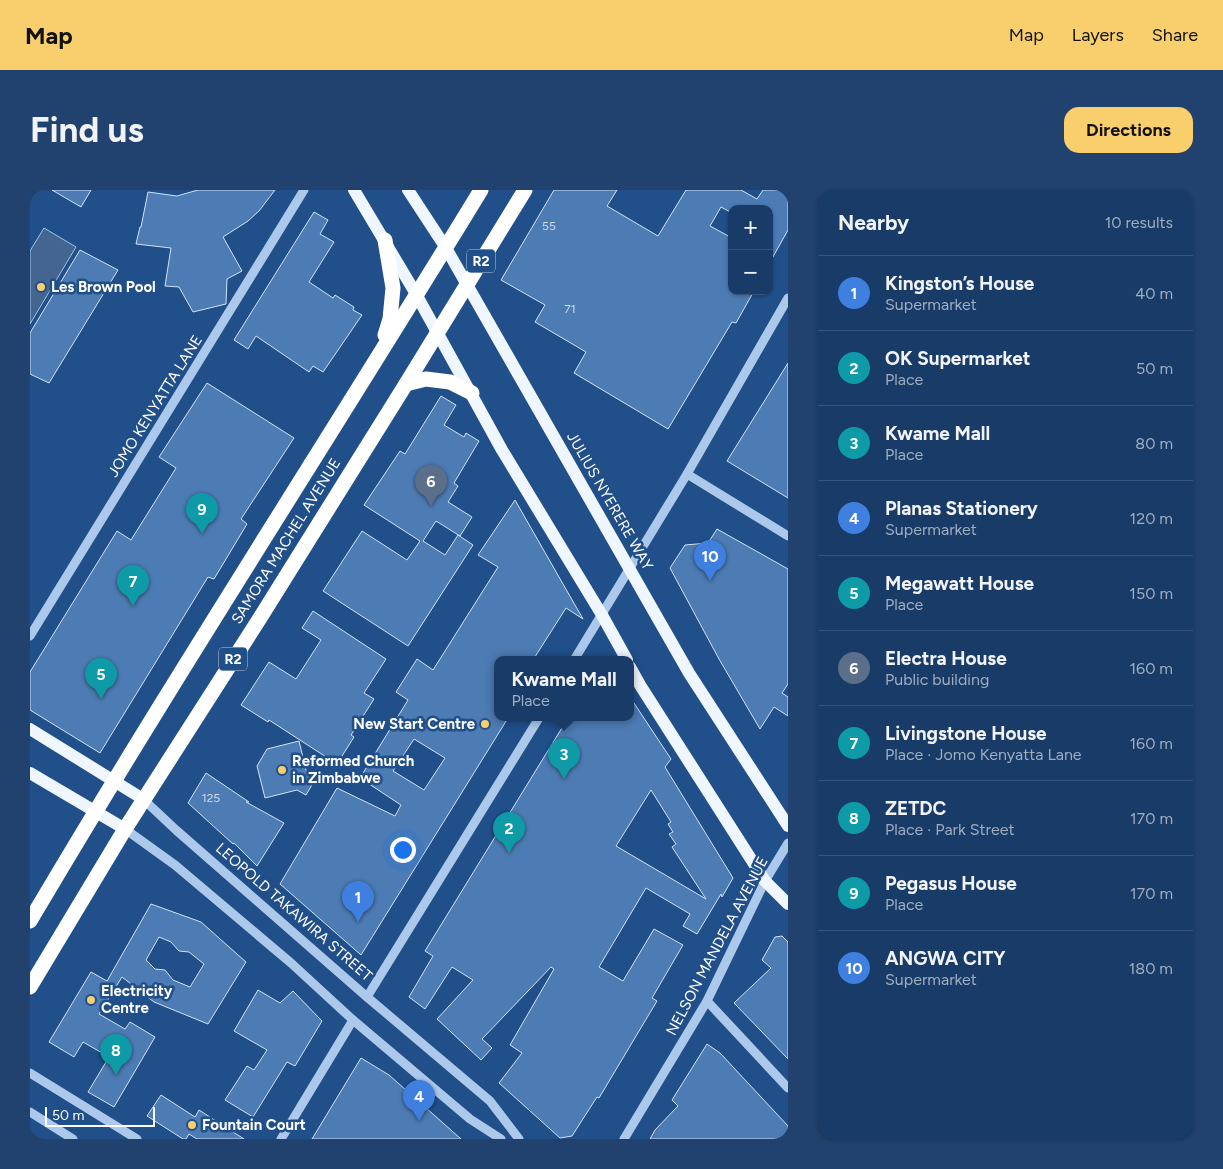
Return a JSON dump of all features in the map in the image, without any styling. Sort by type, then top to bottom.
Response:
[{"type":"highway","name":"SAMORA MACHEL AVENUE","points":[[30,921],[113,780],[276,522],[481,190]]},
{"type":"highway","name":"SAMORA MACHEL AVENUE","points":[[30,987],[143,799],[260,618],[524,190]]},
{"type":"highway","points":[[379,356],[390,319],[393,288],[385,240]]},
{"type":"highway","points":[[406,384],[426,379],[450,382],[472,394]]},
{"type":"main road","points":[[354,190],[438,332],[502,450],[625,656]]},
{"type":"main road","name":"JULIUS NYERERE WAY","points":[[408,190],[446,248],[689,673],[788,826]]},
{"type":"main road","points":[[634,674],[765,881],[788,904]]},
{"type":"main road","name":"LEOPOLD TAKAWIRA STREET","points":[[30,729],[143,799]]},
{"type":"main road","points":[[30,773],[125,829]]},
{"type":"street","name":"JOMO KENYATTA LANE","points":[[30,636],[304,190]]},
{"type":"street","points":[[576,656],[757,354],[788,298]]},
{"type":"street","points":[[686,474],[788,536]]},
{"type":"street","points":[[367,997],[536,721]]},
{"type":"street","name":"LEOPOLD TAKAWIRA STREET","points":[[143,799],[367,997],[490,1101],[519,1139]]},
{"type":"street","points":[[125,829],[175,866],[291,963],[353,1020],[470,1119],[501,1139]]},
{"type":"street","name":"NELSON MANDELA AVENUE","points":[[624,1139],[707,1001],[765,881],[788,843]]},
{"type":"street","points":[[707,1001],[788,1088]]},
{"type":"street","points":[[281,1139],[353,1020]]},
{"type":"street","points":[[30,1073],[137,1139]]},
{"type":"street","points":[[30,1112],[73,1139]]},
{"type":"water","name":"Les Brown Pool","points":[[44,228],[76,247],[30,324],[30,251]]},
{"type":"building","points":[[52,190],[91,190],[81,207]]},
{"type":"building","points":[[198,190],[275,190],[259,211],[248,221],[223,237],[242,271],[227,279],[226,304],[193,312],[179,287],[165,286],[171,248],[136,244],[148,192],[177,196]]},
{"type":"building","points":[[554,190],[617,190],[607,206],[658,236],[686,190],[741,190],[757,199],[763,190],[788,190],[788,230],[773,257],[773,205],[728,205],[728,211],[721,207],[710,226],[728,236],[728,295],[752,295],[736,323],[732,322],[668,429],[574,373],[586,352],[535,322],[545,305],[501,280]]},
{"type":"building","points":[[314,212],[328,220],[320,234],[334,242],[309,282],[333,298],[335,295],[354,307],[353,310],[362,315],[323,372],[313,366],[309,372],[256,336],[248,349],[234,340]]},
{"type":"building","points":[[80,250],[118,270],[49,383],[30,374],[30,333]]},
{"type":"building","points":[[788,363],[788,498],[727,461]]},
{"type":"building","points":[[207,383],[294,438],[241,519],[247,524],[214,579],[208,577],[100,753],[30,710],[30,672],[117,531],[131,540],[176,468],[159,457]]},
{"type":"building","points":[[441,396],[456,405],[444,425],[464,437],[466,433],[479,441],[454,483],[458,486],[448,502],[472,517],[460,536],[436,521],[423,541],[445,555],[458,535],[473,545],[408,646],[323,591],[362,531],[407,560],[420,541],[364,505],[400,451],[405,454]]},
{"type":"building","points":[[515,500],[583,619],[566,608],[536,656],[494,656],[494,721],[506,721],[361,955],[280,884],[337,788],[395,816],[401,805],[360,778],[408,700],[396,692],[417,659],[433,670],[498,567],[478,555]],"holes":[[[414,739],[445,758],[424,790],[393,771]]]},
{"type":"building","points":[[717,529],[788,569],[788,684],[782,693],[788,697],[788,716],[774,707],[760,729],[719,659],[670,568],[685,545],[708,543]]},
{"type":"building","points":[[313,611],[386,659],[364,693],[374,699],[351,735],[354,737],[337,764],[269,720],[268,722],[241,705],[269,662],[296,679],[321,640],[302,628]]},
{"type":"building","points":[[634,703],[671,759],[665,767],[733,878],[697,934],[683,926],[690,914],[646,888],[599,967],[623,981],[654,929],[683,945],[652,998],[657,1001],[599,1098],[597,1097],[572,1136],[560,1138],[499,1083],[522,1053],[510,1045],[554,969],[551,967],[482,1039],[492,1048],[481,1060],[437,1019],[473,980],[452,967],[425,1009],[409,997],[433,956],[425,951],[566,721],[634,721]],"holes":[[[651,790],[671,822],[668,824],[673,832],[669,834],[676,844],[672,847],[706,899],[616,846]]]},
{"type":"building","name":"Reformed Church in Zimbabwe","points":[[299,741],[307,774],[316,778],[306,795],[297,790],[265,798],[257,766],[267,749]]},
{"type":"building","points":[[206,773],[249,802],[246,802],[284,823],[257,866],[188,803]]},
{"type":"building","points":[[151,904],[201,922],[246,962],[208,1024],[154,1002],[122,977],[99,1014],[125,1029],[130,1022],[155,1037],[114,1107],[88,1092],[109,1057],[83,1042],[74,1057],[49,1042],[91,972],[107,981]],"holes":[[[159,937],[171,942],[179,951],[189,952],[204,964],[190,987],[173,980],[165,970],[155,969],[146,960]]]},
{"type":"building","points":[[782,936],[788,942],[788,1059],[734,1003],[771,968],[762,960],[775,937]]},
{"type":"building","points":[[258,990],[280,1003],[293,991],[322,1021],[295,1066],[287,1062],[253,1117],[225,1100],[247,1066],[254,1070],[267,1050],[234,1031]]},
{"type":"building","points":[[707,1044],[720,1053],[788,1126],[788,1139],[650,1139],[655,1130],[678,1106],[672,1100]]},
{"type":"building","points":[[361,1058],[389,1075],[461,1139],[312,1139]]},
{"type":"building","name":"Fountain Court","points":[[161,1095],[195,1117],[199,1110],[244,1139],[197,1139],[189,1134],[186,1139],[183,1139],[147,1116]]},
{"type":"place","name":"Les Brown Pool","points":[[41,287]]},
{"type":"place","name":"Electra House","points":[[431,506]]},
{"type":"place","name":"Pegasus House","points":[[202,534]]},
{"type":"place","name":"ANGWA CITY","points":[[710,581]]},
{"type":"place","name":"Livingstone House","points":[[133,606]]},
{"type":"place","name":"Megawatt House","points":[[101,699]]},
{"type":"place","name":"New Start Centre","points":[[485,724]]},
{"type":"place","name":"Reformed Church in Zimbabwe","points":[[282,770]]},
{"type":"place","name":"Kwame Mall","points":[[564,779]]},
{"type":"place","name":"OK Supermarket","points":[[509,853]]},
{"type":"place","name":"Kingston’s House","points":[[358,922]]},
{"type":"place","name":"Electricity Centre","points":[[91,1000]]},
{"type":"place","name":"ZETDC","points":[[116,1075]]},
{"type":"place","name":"Planas Stationery","points":[[419,1121]]},
{"type":"place","name":"Fountain Court","points":[[192,1125]]}]
